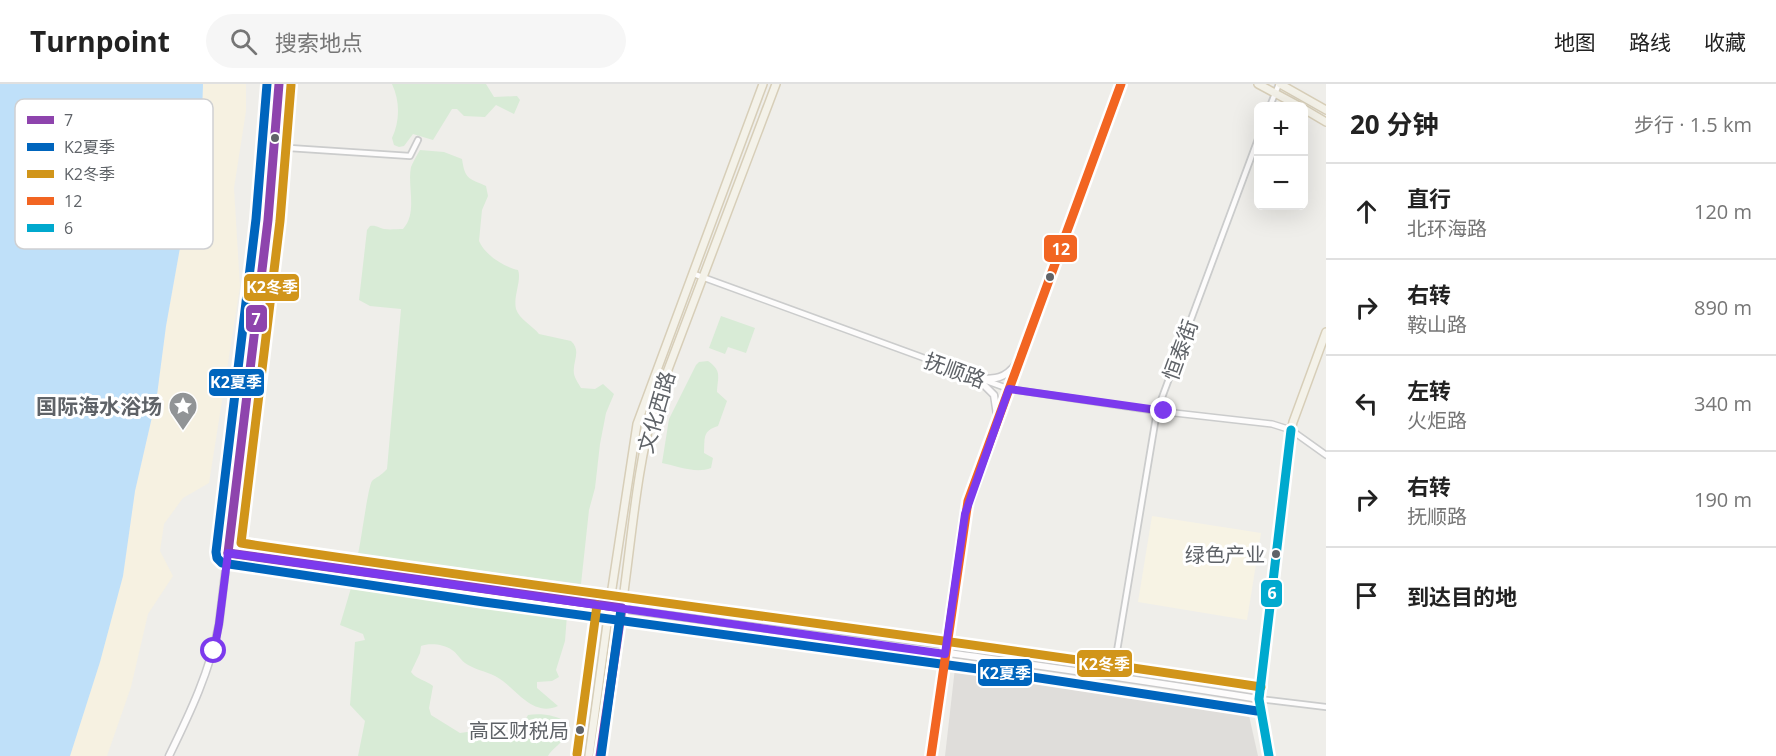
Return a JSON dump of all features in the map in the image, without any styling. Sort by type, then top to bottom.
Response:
[{"type":"main road","points":[[169,756],[205,678],[214,651],[219,624],[267,232],[279,84]]},
{"type":"main road","name":"文化西路","points":[[589,756],[637,424],[763,84]]},
{"type":"main road","name":"文化西路","points":[[600,756],[642,455],[648,428],[655,404],[776,84]]},
{"type":"main road","points":[[931,756],[965,514],[1121,84]]},
{"type":"main road","points":[[1258,84],[1292,102]]},
{"type":"main road","points":[[1279,84],[1326,110]]},
{"type":"main road","points":[[1308,111],[1326,122]]},
{"type":"main road","points":[[1269,756],[1260,699],[1291,430],[1326,332]]},
{"type":"main road","points":[[978,378],[997,379],[1003,376],[1022,355]]},
{"type":"main road","points":[[978,378],[994,395],[998,420]]},
{"type":"main road","points":[[228,553],[945,654],[1113,675],[1260,699]]},
{"type":"street","points":[[1272,102],[1279,84]]},
{"type":"street","points":[[274,147],[410,156],[418,140]]},
{"type":"street","name":"恒泰街","points":[[1113,675],[1157,411],[1254,150]]},
{"type":"street","name":"抚顺路","points":[[694,274],[1009,389],[1157,411],[1272,424],[1291,430],[1326,455]]},
{"type":"street","points":[[1260,699],[1326,707]]},
{"type":"shaded area","points":[[1152,516],[1261,533],[1247,620],[1138,602]]},
{"type":"shaded area","points":[[955,668],[1248,711],[1258,756],[945,756]]},
{"type":"green space","points":[[392,84],[486,84],[494,97],[517,96],[520,100],[514,114],[496,105],[485,117],[464,116],[457,109],[452,109],[433,140],[413,134],[404,146],[399,147],[394,145],[392,138],[398,111]]},
{"type":"green space","points":[[420,150],[444,152],[462,159],[464,171],[468,177],[486,186],[488,196],[482,210],[479,241],[496,260],[518,270],[515,304],[518,313],[539,334],[571,341],[576,349],[574,374],[581,388],[595,389],[603,384],[614,394],[606,413],[600,444],[595,488],[589,510],[581,584],[358,554],[370,485],[387,469],[401,309],[370,306],[359,300],[367,230],[370,226],[403,229],[407,223],[411,207],[411,167]]},
{"type":"green space","points":[[721,316],[755,328],[746,353],[728,347],[725,354],[709,348]]},
{"type":"green space","points":[[708,361],[717,371],[717,392],[727,401],[718,426],[709,430],[705,436],[704,453],[713,458],[711,468],[693,470],[662,463],[669,419],[696,365],[699,362]]},
{"type":"green space","points":[[351,588],[567,615],[565,641],[556,670],[559,677],[552,681],[537,682],[537,688],[558,706],[548,709],[531,704],[502,681],[468,665],[454,651],[441,645],[421,646],[411,672],[433,686],[429,708],[431,715],[460,733],[481,730],[513,737],[518,733],[528,715],[543,714],[566,722],[563,740],[548,756],[358,756],[365,721],[350,705],[355,642],[365,640],[363,634],[340,625]]},
{"type":"sand","name":"国际海水浴场","points":[[203,84],[246,84],[246,111],[234,188],[240,287],[209,483],[183,498],[164,524],[160,551],[173,576],[148,614],[131,687],[107,756],[70,756],[123,576],[135,491],[157,395],[180,249],[213,249],[213,99],[202,99]]},
{"type":"water","points":[[0,84],[203,84],[202,99],[15,99],[15,249],[180,249],[157,395],[135,491],[123,576],[100,662],[70,756],[0,756]]},
{"type":"transit line","name":"K2夏季","points":[[267,84],[256,219],[216,552],[217,558],[222,563],[484,602],[1000,672],[1257,711]]},
{"type":"transit line","name":"7","points":[[228,553],[268,220],[279,84]]},
{"type":"transit line","name":"12","points":[[931,756],[968,501],[1121,84]]},
{"type":"transit line","name":"K2冬季","points":[[291,85],[280,221],[241,543],[1261,687]]},
{"type":"transit line","name":"6","points":[[1269,756],[1259,699],[1291,430]]},
{"type":"transit line","name":"7","points":[[228,553],[622,608],[600,756]]},
{"type":"transit line","name":"K2冬季","points":[[577,754],[597,605]]},
{"type":"transit line","name":"K2夏季","points":[[601,756],[621,609]]},
{"type":"place","name":"国际海水浴场","points":[[183,432]]},
{"type":"place","name":"绿色产业","points":[[1276,554]]},
{"type":"place","name":"高区财税局","points":[[580,730]]},
{"type":"route","points":[[214,651],[228,553],[945,654],[968,501],[1009,389],[1164,411]]}]
